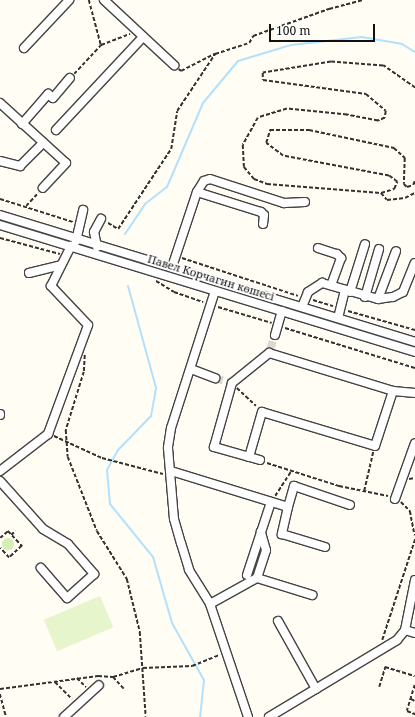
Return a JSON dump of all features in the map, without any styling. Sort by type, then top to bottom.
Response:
[{"type":"street","points":[[24,48],[69,0]]},
{"type":"street","points":[[104,0],[174,65]]},
{"type":"street","points":[[56,130],[140,34]]},
{"type":"street","points":[[22,124],[48,94],[53,98],[70,78]]},
{"type":"street","points":[[0,103],[66,163],[43,188]]},
{"type":"street","points":[[0,161],[20,166],[43,142]]},
{"type":"street","points":[[172,267],[197,192],[204,181],[210,179],[284,203],[305,202]]},
{"type":"street","points":[[197,192],[261,212],[264,215],[263,224]]},
{"type":"street","points":[[0,471],[48,434],[88,325],[50,286],[61,264],[73,247],[77,237],[83,210]]},
{"type":"street","name":"Павел Корчагин көшесі","points":[[0,215],[77,237],[415,342]]},
{"type":"street","points":[[95,254],[98,244],[94,232],[101,219]]},
{"type":"street","name":"Павел Корчагин көшесі","points":[[0,225],[415,352]]},
{"type":"street","points":[[338,318],[340,308],[348,291],[365,244]]},
{"type":"street","points":[[318,248],[337,254],[341,258],[331,285]]},
{"type":"street","points":[[365,297],[379,249]]},
{"type":"street","points":[[378,299],[396,251]]},
{"type":"street","points":[[302,307],[313,287],[322,283],[365,297],[378,299],[393,297],[403,292],[415,263]]},
{"type":"street","points":[[29,273],[61,264]]},
{"type":"street","points":[[215,291],[171,428],[168,448],[174,519],[189,570],[210,604],[228,651],[248,717]]},
{"type":"street","points":[[275,335],[282,311]]},
{"type":"street","points":[[352,332],[354,323]]},
{"type":"street","points":[[260,460],[214,447],[231,383],[270,351],[393,391],[415,393]]},
{"type":"street","points":[[191,369],[215,378]]},
{"type":"street","points":[[249,457],[262,412],[375,446],[393,391]]},
{"type":"street","points":[[395,499],[415,443]]},
{"type":"street","points":[[171,473],[288,507]]},
{"type":"street","points":[[0,481],[43,529],[68,544],[94,574],[67,598],[41,568]]},
{"type":"street","points":[[324,547],[282,534],[294,486],[350,505]]},
{"type":"street","points":[[247,575],[271,502]]},
{"type":"street","points":[[210,604],[258,578],[266,550],[261,532]]},
{"type":"street","points":[[258,578],[312,595]]},
{"type":"street","points":[[269,717],[398,640],[404,630],[415,580]]},
{"type":"street","points":[[278,621],[316,689]]},
{"type":"street","points":[[404,630],[415,633]]},
{"type":"street","points":[[64,717],[99,685]]},
{"type":"path","points":[[89,0],[100,46]]},
{"type":"path","points":[[174,65],[181,71],[215,54],[249,43],[253,36],[329,9],[363,0]]},
{"type":"path","points":[[70,78],[100,46],[140,34]]},
{"type":"path","points":[[101,219],[118,229],[171,149],[177,111],[215,54]]},
{"type":"path","points":[[415,88],[383,66],[331,62],[263,73],[263,80],[366,94],[386,110],[385,118],[378,121],[347,115],[287,109],[258,118],[243,145],[244,167],[254,179],[268,184],[381,193],[394,189],[397,182],[389,176],[283,156],[266,143],[270,130],[309,130],[394,148],[405,158],[404,184],[408,187],[413,185],[415,180]]},
{"type":"path","points":[[26,206],[43,188]]},
{"type":"path","points":[[381,193],[387,200],[405,198],[415,193]]},
{"type":"path","points":[[0,199],[80,224]]},
{"type":"path","points":[[0,238],[67,256]]},
{"type":"path","points":[[176,256],[306,298],[415,330]]},
{"type":"path","points":[[155,280],[174,292],[415,368]]},
{"type":"path","points":[[86,349],[84,372],[66,430],[68,457],[97,531],[127,579],[140,632],[146,717]]},
{"type":"path","points":[[231,383],[262,412]]},
{"type":"path","points":[[48,434],[66,440],[102,458],[122,464],[171,473]]},
{"type":"path","points":[[364,491],[375,446]]},
{"type":"path","points":[[260,460],[291,471],[395,499],[410,512],[415,536]]},
{"type":"path","points":[[271,502],[286,483],[291,471]]},
{"type":"path","points":[[0,538],[8,531],[22,546],[9,558],[0,548]]},
{"type":"path","points":[[11,535],[15,531]]},
{"type":"path","points":[[382,641],[415,539]]},
{"type":"path","points":[[0,689],[77,678],[113,676],[143,668],[192,666],[228,651]]},
{"type":"path","points":[[379,687],[385,667],[415,676]]},
{"type":"path","points":[[113,676],[124,689]]},
{"type":"path","points":[[77,678],[91,692]]},
{"type":"path","points":[[54,682],[78,705]]},
{"type":"path","points":[[415,685],[407,711],[415,714]]},
{"type":"path","points":[[0,694],[6,717]]},
{"type":"path","points":[[411,699],[415,701]]},
{"type":"green space","points":[[8,538],[12,540],[14,544],[12,548],[8,550],[4,548],[2,544],[4,540]]},
{"type":"green space","points":[[100,596],[113,627],[57,651],[44,620]]},
{"type":"waterway","points":[[125,234],[145,204],[167,187],[203,103],[238,61],[291,45],[362,37],[402,44],[415,52]]},
{"type":"waterway","points":[[128,286],[156,388],[151,416],[118,450],[107,470],[110,504],[153,557],[172,623],[204,680],[200,717]]},
{"type":"tunnel","points":[[270,349],[275,335]]},
{"type":"tunnel","points":[[215,378],[230,383]]}]
